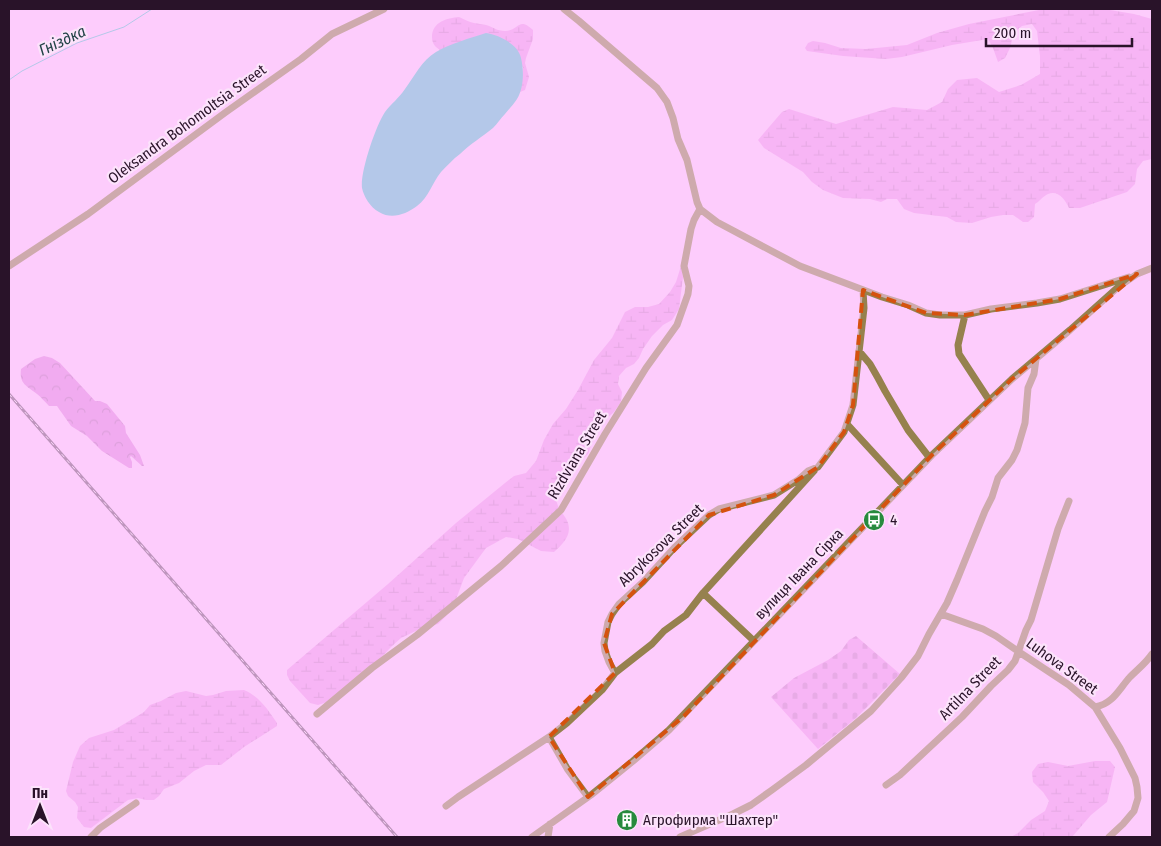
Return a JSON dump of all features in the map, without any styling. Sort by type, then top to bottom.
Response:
[{"type":"street","name":"Oleksandra Bohomoltsia Street","points":[[9,266],[88,214],[226,112],[301,60],[332,34],[384,9]]},
{"type":"street","points":[[564,9],[657,88],[667,102],[678,139],[687,160],[700,209],[718,222],[800,266],[908,305],[926,314],[940,315],[965,315],[983,310],[1060,299],[1137,274]]},
{"type":"street","name":"Rizdviana Street","points":[[317,714],[501,566],[561,510],[646,368],[677,325],[688,294],[689,286],[684,266],[691,229],[700,209]]},
{"type":"street","name":"вулиця Івана Сірка","points":[[532,837],[588,797],[669,730],[903,484],[989,400],[1117,288],[1137,274],[1152,268]]},
{"type":"street","name":"Abrykosova Street","points":[[446,806],[549,738],[602,690],[615,673],[652,644],[664,631],[686,615],[818,467],[844,432],[853,405],[864,308],[863,290]]},
{"type":"street","points":[[965,315],[958,345],[959,354],[989,400]]},
{"type":"street","points":[[859,351],[870,364],[908,430],[929,458]]},
{"type":"street","points":[[680,837],[751,805],[806,765],[871,711],[918,656],[957,580],[992,497],[998,478],[1017,450],[1025,423],[1028,388],[1034,374],[1036,360]]},
{"type":"street","points":[[847,424],[903,484]]},
{"type":"street","name":"Abrykosova Street","points":[[615,673],[609,662],[604,643],[606,629],[612,614],[619,604],[643,582],[675,547],[709,515],[719,509],[774,495],[798,480],[808,471],[818,467]]},
{"type":"street","name":"Artilna Street","points":[[886,785],[900,776],[962,717],[1015,661],[1031,620],[1058,529],[1069,501]]},
{"type":"street","points":[[704,593],[754,641]]},
{"type":"street","name":"Luhova Street","points":[[941,614],[983,629],[996,636],[1069,685],[1095,707],[1103,706],[1114,697],[1152,654]]},
{"type":"street","points":[[1095,707],[1120,748],[1135,778],[1138,793],[1136,804],[1130,816],[1109,837]]},
{"type":"street","points":[[549,738],[568,770],[588,797]]},
{"type":"street","points":[[91,837],[100,828],[136,803]]},
{"type":"street","points":[[548,837],[550,824]]},
{"type":"highlighted area","points":[[1137,274],[1012,379],[932,455],[684,716],[588,797],[549,737],[615,673],[604,643],[612,614],[709,515],[774,495],[818,467],[844,432],[853,405],[863,290],[926,313],[965,315],[1060,299]]},
{"type":"green space","points":[[1044,9],[1104,9],[1152,19],[1152,159],[1143,161],[1137,169],[1135,184],[1127,192],[1080,208],[1069,208],[1063,199],[1055,193],[1048,194],[1035,204],[1034,217],[1028,222],[1023,222],[1013,215],[1003,215],[972,223],[956,222],[947,217],[914,213],[904,209],[897,199],[887,199],[881,202],[870,199],[843,198],[823,190],[803,172],[764,148],[758,140],[782,112],[789,109],[836,124],[893,107],[927,110],[942,102],[948,89],[957,80],[977,78],[999,92],[1021,85],[1040,74],[1037,31],[1032,24],[1022,26],[1014,32],[1005,58],[998,62],[988,39],[886,59],[807,51],[805,48],[808,43],[813,41],[841,48],[866,49],[907,45],[937,33],[969,24]]},
{"type":"green space","points":[[459,17],[472,23],[486,25],[502,31],[510,30],[521,24],[533,30],[533,39],[525,63],[529,77],[525,90],[520,92],[523,67],[478,36],[440,50],[435,46],[432,37],[437,24],[450,18]]},
{"type":"green space","points":[[681,266],[683,277],[679,309],[672,320],[663,325],[652,336],[634,364],[626,368],[619,376],[618,384],[622,392],[621,402],[597,430],[588,454],[573,467],[565,489],[556,499],[559,509],[568,522],[569,528],[567,537],[561,545],[554,552],[541,551],[518,539],[506,537],[486,548],[464,578],[455,602],[438,624],[422,628],[401,638],[378,661],[327,702],[318,705],[310,703],[290,681],[287,670],[456,523],[514,476],[526,473],[536,461],[553,424],[566,409],[594,360],[612,338],[625,312],[635,307],[648,307],[659,304],[676,282]]},
{"type":"green space","points":[[44,356],[60,363],[95,401],[107,404],[125,426],[126,433],[140,455],[144,466],[131,456],[132,468],[129,468],[102,451],[87,436],[71,426],[57,406],[49,406],[24,384],[21,378],[21,369],[35,359]]},
{"type":"green space","points":[[856,636],[900,674],[855,719],[818,749],[771,697],[794,678],[841,651],[849,640]]},
{"type":"green space","points":[[244,690],[255,696],[263,704],[277,723],[277,726],[244,747],[221,765],[206,765],[194,771],[179,783],[164,789],[154,800],[138,798],[128,800],[91,828],[84,827],[77,818],[78,807],[66,791],[73,762],[80,746],[89,738],[114,730],[144,712],[150,705],[176,693],[186,691],[206,696],[226,691]]},
{"type":"green space","points":[[1095,761],[1110,761],[1115,767],[1107,802],[1091,815],[1072,837],[1011,837],[1045,811],[1049,801],[1033,782],[1032,772],[1038,764],[1048,762],[1068,766]]},
{"type":"shaded area","points":[[486,33],[497,36],[512,44],[519,53],[523,79],[517,99],[493,128],[452,160],[438,176],[425,198],[417,206],[394,216],[379,212],[370,205],[366,198],[362,188],[362,181],[369,149],[381,118],[431,55],[454,44]]},
{"type":"waterway","name":"Гніздка","points":[[9,80],[22,71],[77,43],[124,27],[152,9]]},
{"type":"railway","points":[[9,394],[397,837]]},
{"type":"place","name":"4","points":[[874,520]]},
{"type":"place","name":"Агрофирма \"Шахтер\"","points":[[627,820]]}]
